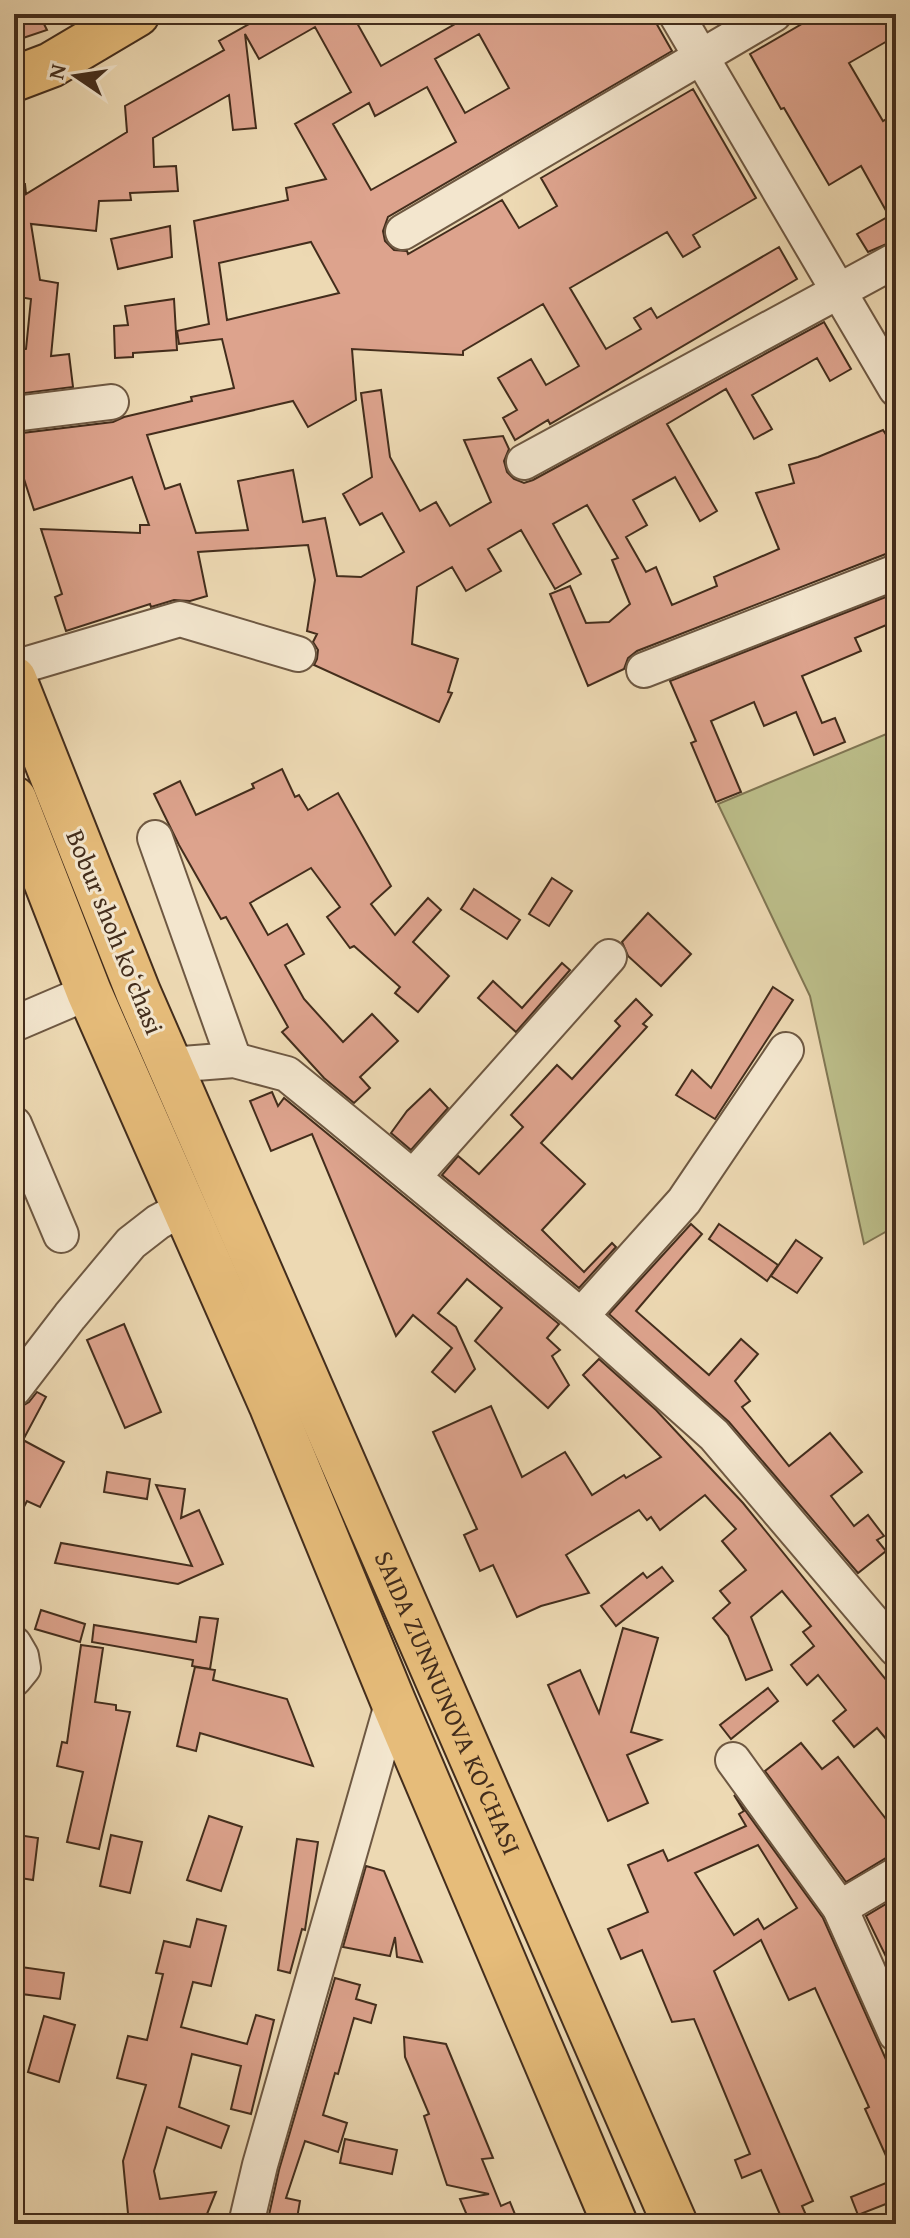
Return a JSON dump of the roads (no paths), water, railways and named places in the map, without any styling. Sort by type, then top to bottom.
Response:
[{"type":"main road","points":[[14,79],[51,65],[137,14]]},
{"type":"main road","name":"Bobur shoh koʻchasi","points":[[14,679],[138,992],[221,1182]]},
{"type":"main road","name":"Bobur shoh koʻchasi","points":[[14,799],[89,992],[184,1208]]},
{"type":"main road","name":"SAIDA ZUNNUNOVA KO'CHASI","points":[[221,1182],[675,2224]]},
{"type":"main road","name":"SAIDA ZUNNUNOVA KO'CHASI","points":[[184,1208],[271,1404],[615,2224]]},
{"type":"main road","points":[[271,1404],[312,1387]]},
{"type":"street","points":[[676,14],[896,389]]},
{"type":"street","points":[[403,232],[774,14]]},
{"type":"street","points":[[524,462],[896,260]]},
{"type":"street","points":[[14,414],[111,402]]},
{"type":"street","points":[[644,670],[896,572]]},
{"type":"street","points":[[14,668],[180,619],[298,654]]},
{"type":"street","points":[[155,838],[234,1060]]},
{"type":"street","points":[[413,1177],[609,957]]},
{"type":"street","points":[[14,1024],[89,992]]},
{"type":"street","points":[[581,1316],[684,1201],[786,1050]]},
{"type":"street","points":[[170,1065],[234,1060],[287,1074],[581,1316],[714,1435],[896,1649]]},
{"type":"street","points":[[14,1124],[61,1235]]},
{"type":"street","points":[[14,1389],[131,1243],[158,1222],[184,1208]]},
{"type":"street","points":[[14,1644],[23,1668],[14,1679]]},
{"type":"street","points":[[246,2224],[393,1701]]},
{"type":"street","points":[[733,1760],[840,1908],[896,2034]]},
{"type":"street","points":[[840,1908],[896,1875]]}]
